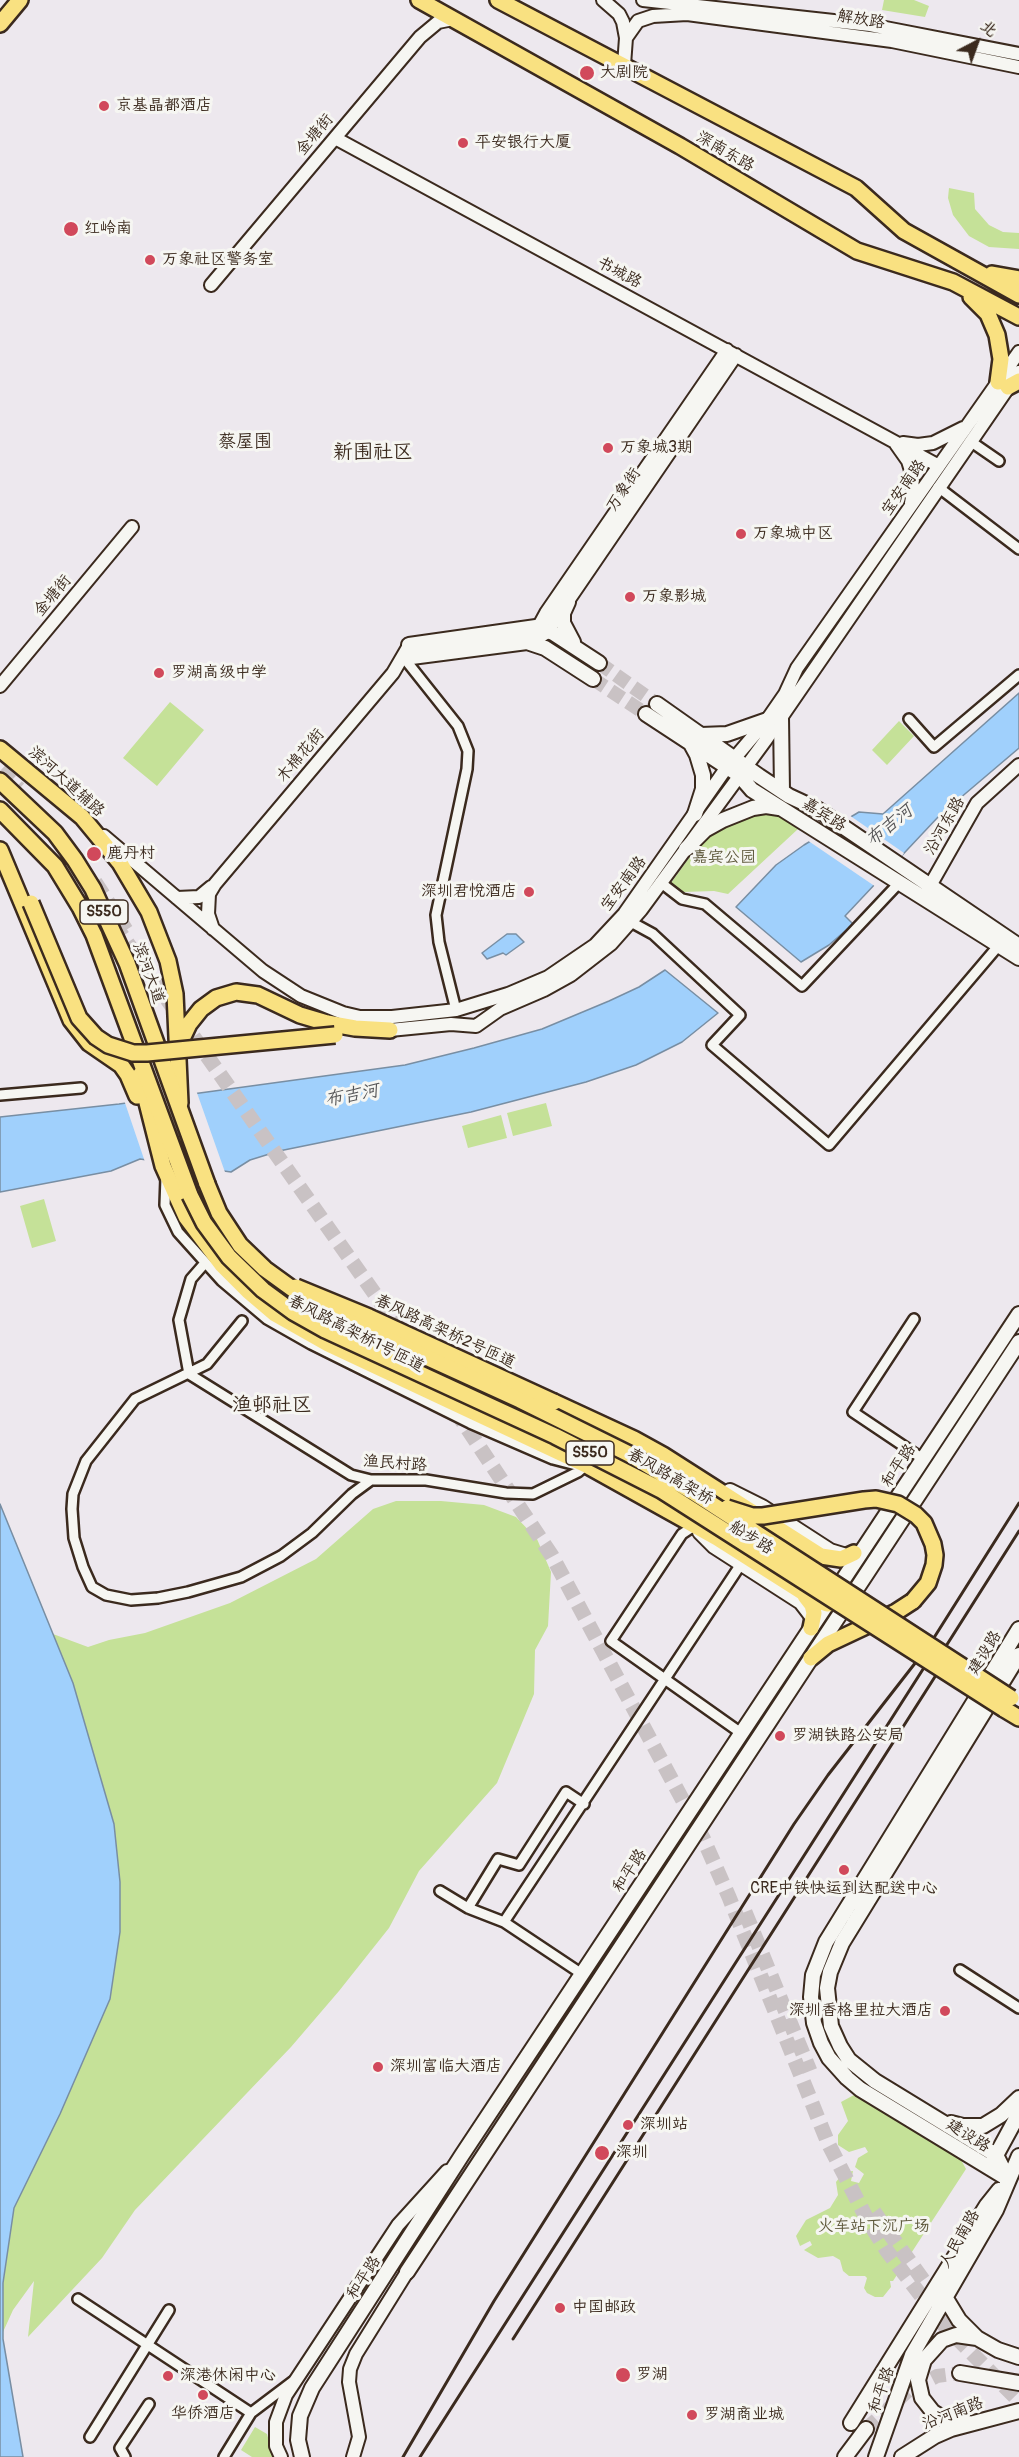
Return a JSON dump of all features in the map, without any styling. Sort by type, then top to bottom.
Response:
[{"type":"main road","points":[[0,24],[20,0]]},
{"type":"main road","name":"深南东路","points":[[419,0],[670,141],[857,251],[953,282],[1019,317]]},
{"type":"main road","name":"深南东路","points":[[498,0],[856,188],[904,231],[1019,295]]},
{"type":"main road","points":[[976,270],[1019,279]]},
{"type":"main road","points":[[953,282],[983,309],[995,327],[1008,383]]},
{"type":"main road","points":[[568,602],[563,616],[565,628],[571,639],[599,663]]},
{"type":"main road","points":[[406,652],[523,627],[593,679]]},
{"type":"main road","points":[[406,652],[536,636],[586,654]]},
{"type":"main road","name":"嘉宾路","points":[[657,704],[695,739]]},
{"type":"main road","name":"嘉宾路","points":[[646,714],[695,739],[737,767],[817,809],[931,884],[1019,946]]},
{"type":"main road","points":[[695,814],[702,789],[703,775],[695,739],[727,734],[774,718],[782,791]]},
{"type":"main road","name":"滨河大道辅路","points":[[0,749],[82,818],[120,863],[149,912],[160,938],[175,994],[171,1070]]},
{"type":"main road","name":"嘉宾路","points":[[737,767],[752,790],[808,823],[1019,958]]},
{"type":"main road","name":"滨河大道","points":[[0,781],[55,833],[93,889],[127,963],[171,1070]]},
{"type":"main road","points":[[686,849],[709,828],[723,820],[758,807],[782,808]]},
{"type":"main road","name":"S550","points":[[0,810],[39,848],[68,884],[93,935],[130,1032],[138,1074]]},
{"type":"main road","points":[[0,840],[12,857],[79,1017],[96,1037],[108,1046],[133,1053],[147,1053],[390,1030]]},
{"type":"main road","points":[[0,850],[75,1028],[89,1043],[138,1074]]},
{"type":"main road","points":[[171,1070],[189,1024],[206,1004],[229,993],[243,992],[258,995],[300,1015],[327,1023],[390,1030]]},
{"type":"main road","name":"春风路高架桥","points":[[171,1070],[182,1115],[207,1184],[228,1229],[240,1245],[298,1294],[327,1311],[585,1431],[693,1492],[1019,1702]]},
{"type":"main road","name":"春风路高架桥","points":[[138,1074],[204,1223],[230,1257],[263,1290],[293,1312],[325,1330],[555,1436],[661,1490],[1019,1718]]},
{"type":"main road","name":"春风路高架桥1号匝道","points":[[138,1074],[165,1170],[199,1247],[248,1291],[288,1322],[376,1367],[586,1465]]},
{"type":"main road","name":"春风路高架桥2号匝道","points":[[266,1269],[302,1290],[369,1317],[610,1428]]},
{"type":"main road","name":"和平路","points":[[302,2457],[298,2440],[300,2416],[312,2388],[462,2155],[1019,1314]]},
{"type":"main road","name":"和平路","points":[[407,2271],[1019,1342]]},
{"type":"main road","name":"船步路","points":[[610,1428],[680,1466],[821,1557],[834,1560],[854,1553]]},
{"type":"main road","name":"船步路","points":[[586,1465],[717,1538],[818,1602],[827,1604]]},
{"type":"main road","name":"船步路","points":[[680,1466],[762,1507],[835,1554],[844,1556],[854,1553]]},
{"type":"main road","points":[[693,1492],[737,1512],[752,1516],[774,1516],[864,1500],[882,1500],[898,1504],[924,1523],[935,1555],[928,1582],[913,1601],[896,1612],[828,1644],[811,1658]]},
{"type":"main road","points":[[717,1538],[710,1528],[712,1513],[724,1504],[740,1504]]},
{"type":"main road","points":[[694,1527],[714,1546],[805,1605],[811,1616],[811,1628]]},
{"type":"main road","points":[[854,1553],[870,1538]]},
{"type":"main road","points":[[780,1578],[799,1581],[809,1573],[812,1561],[803,1546]]},
{"type":"main road","points":[[801,1592],[812,1605],[814,1620],[811,1628]]},
{"type":"main road","points":[[827,1604],[843,1603],[850,1599]]},
{"type":"main road","name":"建设路","points":[[1008,2179],[860,2089],[847,2078],[820,2043],[814,2023],[811,1997],[813,1975],[826,1942],[1019,1629]]},
{"type":"main road","name":"建设路","points":[[1008,2179],[996,2155],[875,2081],[849,2060],[831,2026],[827,1989],[830,1972],[842,1943],[1019,1655]]},
{"type":"main road","points":[[935,2118],[963,2126],[983,2126],[1001,2115],[1019,2098]]},
{"type":"main road","points":[[989,2169],[1019,2113]]},
{"type":"main road","name":"人民南路","points":[[922,2335],[996,2210],[1019,2156]]},
{"type":"main road","points":[[850,2423],[987,2205],[1008,2179]]},
{"type":"main road","points":[[945,2297],[959,2320],[977,2338],[998,2350],[1019,2357]]},
{"type":"main road","name":"和平路","points":[[876,2456],[906,2370],[922,2335]]},
{"type":"main road","points":[[968,2423],[946,2420],[933,2412],[922,2398],[918,2380],[924,2360],[942,2340],[956,2335],[977,2338]]},
{"type":"main road","name":"沿河南路","points":[[1019,2376],[960,2373],[1019,2383]]},
{"type":"main road","name":"沿河南路","points":[[902,2457],[935,2436],[968,2423],[1019,2410]]},
{"type":"main road","points":[[845,2457],[866,2429]]},
{"type":"street","points":[[603,0],[619,14],[623,22],[626,38],[624,65]]},
{"type":"street","name":"解放路","points":[[643,0],[870,25],[1019,54]]},
{"type":"street","name":"解放路","points":[[626,38],[633,26],[645,18],[687,14],[892,41],[1019,67]]},
{"type":"street","name":"金塘街","points":[[211,285],[425,31],[438,22],[453,19]]},
{"type":"street","name":"书城路","points":[[335,138],[939,466]]},
{"type":"street","name":"万象街","points":[[536,636],[568,602],[731,352]]},
{"type":"street","name":"万象街","points":[[536,636],[731,352]]},
{"type":"street","name":"宝安南路","points":[[82,818],[281,984],[301,996],[343,1013],[360,1017],[392,1017],[456,1010],[528,986],[564,967],[595,945],[624,914],[695,814],[737,767],[774,718],[938,487],[1008,383],[1019,352]]},
{"type":"street","name":"宝安南路","points":[[774,718],[797,668],[968,425],[1019,372]]},
{"type":"street","name":"书城路","points":[[888,438],[910,445],[925,444],[948,437],[968,425]]},
{"type":"street","name":"书城路","points":[[888,438],[904,455],[912,474],[913,492],[909,510]]},
{"type":"street","points":[[970,441],[999,461]]},
{"type":"street","points":[[938,487],[1019,549]]},
{"type":"street","name":"金塘街","points":[[0,686],[132,527]]},
{"type":"street","points":[[406,652],[458,726],[468,751],[467,769],[436,915],[439,942],[456,1010]]},
{"type":"street","name":"木棉花街","points":[[213,929],[208,914],[209,894],[215,884],[406,652]]},
{"type":"street","points":[[909,719],[934,747],[1019,675]]},
{"type":"street","name":"沿河东路","points":[[931,884],[977,803],[1019,765]]},
{"type":"street","name":"宝安南路","points":[[390,1030],[450,1024],[476,1026],[500,1009],[543,990],[583,967],[611,944],[631,922],[686,849],[737,767]]},
{"type":"street","points":[[660,882],[682,899],[705,904],[802,986],[893,879]]},
{"type":"street","name":"木棉花街","points":[[177,898],[199,897],[215,884]]},
{"type":"street","points":[[631,922],[653,933],[740,1015],[712,1045],[829,1145],[999,945]]},
{"type":"street","points":[[0,1095],[81,1088]]},
{"type":"street","points":[[199,1247],[205,1263],[242,1300],[293,1335],[510,1441],[560,1462],[586,1465]]},
{"type":"street","points":[[189,1374],[179,1320],[191,1279],[205,1263]]},
{"type":"street","points":[[914,1319],[853,1412],[923,1459]]},
{"type":"street","points":[[242,1321],[207,1364],[135,1399],[86,1461],[73,1494],[72,1509],[74,1538],[92,1587],[106,1595],[131,1600],[188,1592],[241,1578],[282,1556],[312,1533],[352,1494],[371,1480]]},
{"type":"street","name":"渔民村路","points":[[189,1374],[340,1470],[371,1480],[426,1480],[524,1495],[539,1492],[566,1480],[586,1465],[610,1428]]},
{"type":"street","points":[[694,1527],[682,1534],[611,1641],[741,1733]]},
{"type":"street","points":[[504,1922],[741,1564]]},
{"type":"street","points":[[468,1908],[498,1859],[519,1865],[566,1792],[584,1804]]},
{"type":"street","points":[[440,1891],[468,1908],[504,1922],[582,1974]]},
{"type":"street","points":[[960,1970],[1019,2008]]},
{"type":"street","points":[[281,2457],[276,2446],[276,2418],[284,2399],[398,2225],[462,2155]]},
{"type":"street","points":[[353,2457],[359,2437],[349,2382],[350,2369],[356,2354],[407,2271]]},
{"type":"street","points":[[78,2299],[251,2413]]},
{"type":"street","points":[[90,2437],[147,2343],[170,2310]]},
{"type":"street","points":[[224,2457],[251,2413],[297,2378]]},
{"type":"street","points":[[125,2457],[120,2448],[149,2404]]},
{"type":"green space","points":[[884,0],[914,0],[929,6],[925,17],[882,10]]},
{"type":"green space","points":[[949,188],[974,193],[975,209],[989,225],[1003,232],[1019,233],[1019,249],[989,247],[969,236],[953,215],[948,198]]},
{"type":"green space","points":[[170,702],[204,730],[157,786],[123,758]]},
{"type":"green space","points":[[899,721],[914,736],[887,765],[872,750]]},
{"type":"green space","name":"嘉宾公园","points":[[752,811],[779,811],[798,829],[728,894],[714,891],[683,892],[672,886],[671,883],[702,840],[710,833]]},
{"type":"green space","points":[[546,1103],[552,1126],[513,1136],[507,1113]]},
{"type":"green space","points":[[501,1115],[507,1138],[468,1148],[462,1126]]},
{"type":"green space","points":[[44,1199],[56,1241],[32,1248],[20,1206]]},
{"type":"green space","points":[[396,1501],[441,1501],[484,1505],[516,1517],[537,1539],[551,1572],[548,1626],[535,1650],[534,1694],[497,1783],[419,1871],[389,1928],[339,1991],[291,2047],[135,2210],[102,2258],[28,2337],[34,2281],[13,2310],[3,2332],[3,2283],[14,2208],[60,2114],[110,1999],[120,1932],[120,1882],[114,1824],[73,1683],[53,1634],[88,1647],[145,1633],[230,1603],[316,1559],[373,1509]]},
{"type":"green space","name":"火车站下沉广场","points":[[854,2095],[960,2158],[966,2169],[893,2281],[890,2281],[891,2287],[883,2297],[875,2297],[867,2293],[864,2288],[867,2278],[849,2276],[843,2271],[840,2260],[833,2256],[818,2258],[804,2250],[812,2245],[810,2241],[800,2246],[796,2236],[806,2220],[830,2208],[838,2195],[836,2182],[844,2172],[853,2171],[851,2181],[859,2183],[864,2174],[855,2167],[858,2158],[868,2152],[865,2147],[849,2152],[838,2145],[838,2135],[848,2121],[841,2102]]},
{"type":"green space","points":[[255,2427],[267,2434],[271,2449],[279,2457],[252,2457],[241,2450]]},
{"type":"water","name":"布吉河","points":[[1019,693],[1019,748],[939,816],[845,916],[853,924],[829,945],[801,962],[736,907],[776,865],[804,845],[859,812],[883,814]]},
{"type":"water","points":[[507,934],[516,934],[524,942],[506,955],[503,953],[487,959],[482,953]]},
{"type":"water","name":"布吉河","points":[[665,970],[718,1013],[682,1042],[636,1065],[586,1082],[471,1112],[279,1151],[250,1160],[231,1172],[140,1159],[111,1171],[0,1192],[0,1117],[119,1104],[405,1065],[542,1029],[639,987]]},
{"type":"water","points":[[0,1504],[73,1683],[114,1824],[120,1882],[120,1932],[110,1999],[60,2114],[14,2208],[3,2283],[3,2339],[23,2457],[0,2457]]},
{"type":"pier","points":[[849,815],[904,853],[894,868],[876,887],[807,840]]},
{"type":"pier","points":[[196,1090],[226,1175],[145,1162],[124,1100]]},
{"type":"tunnel","points":[[599,663],[657,704]]},
{"type":"tunnel","points":[[593,679],[646,714]]},
{"type":"tunnel","points":[[0,771],[19,789]]},
{"type":"tunnel","points":[[95,882],[126,930]]},
{"type":"tunnel","points":[[114,924],[439,1385]]},
{"type":"tunnel","points":[[455,1410],[552,1556],[703,1838],[828,2143],[868,2221],[887,2251],[941,2322],[1019,2401]]},
{"type":"tunnel","points":[[745,1912],[810,2071]]},
{"type":"tunnel","points":[[874,2212],[939,2302]]},
{"type":"tunnel","points":[[866,2429],[908,2391],[937,2376],[960,2373]]},
{"type":"railway","points":[[403,2457],[494,2301],[794,1824],[828,1775],[930,1644],[1019,1503]]},
{"type":"railway","points":[[934,1665],[1019,1531]]},
{"type":"railway","points":[[420,2457],[934,1652]]},
{"type":"railway","points":[[513,2339],[945,1661]]},
{"type":"place","name":"大剧院","points":[[587,73]]},
{"type":"place","name":"京基晶都酒店","points":[[104,106]]},
{"type":"place","name":"平安银行大厦","points":[[463,143]]},
{"type":"place","name":"红岭南","points":[[71,229]]},
{"type":"place","name":"万象社区警务室","points":[[150,260]]},
{"type":"place","name":"万象城3期","points":[[608,448]]},
{"type":"place","name":"万象城中区","points":[[741,534]]},
{"type":"place","name":"万象影城","points":[[630,597]]},
{"type":"place","name":"罗湖高级中学","points":[[159,673]]},
{"type":"place","name":"鹿丹村","points":[[94,854]]},
{"type":"place","name":"深圳君悦酒店","points":[[529,892]]},
{"type":"place","name":"罗湖铁路公安局","points":[[780,1736]]},
{"type":"place","name":"CRE中铁快运到达配送中心","points":[[844,1870]]},
{"type":"place","name":"深圳香格里拉大酒店","points":[[945,2011]]},
{"type":"place","name":"深圳富临大酒店","points":[[378,2067]]},
{"type":"place","name":"深圳站","points":[[628,2125]]},
{"type":"place","name":"深圳","points":[[602,2153]]},
{"type":"place","name":"中国邮政","points":[[560,2308]]},
{"type":"place","name":"罗湖","points":[[623,2375]]},
{"type":"place","name":"深港休闲中心","points":[[168,2376]]},
{"type":"place","name":"华侨酒店","points":[[203,2395]]},
{"type":"place","name":"罗湖商业城","points":[[692,2415]]},
{"type":"district","name":"蔡屋围","points":[[245,442]]},
{"type":"district","name":"新围社区","points":[[373,453]]},
{"type":"district","name":"渔邨社区","points":[[272,1406]]}]
